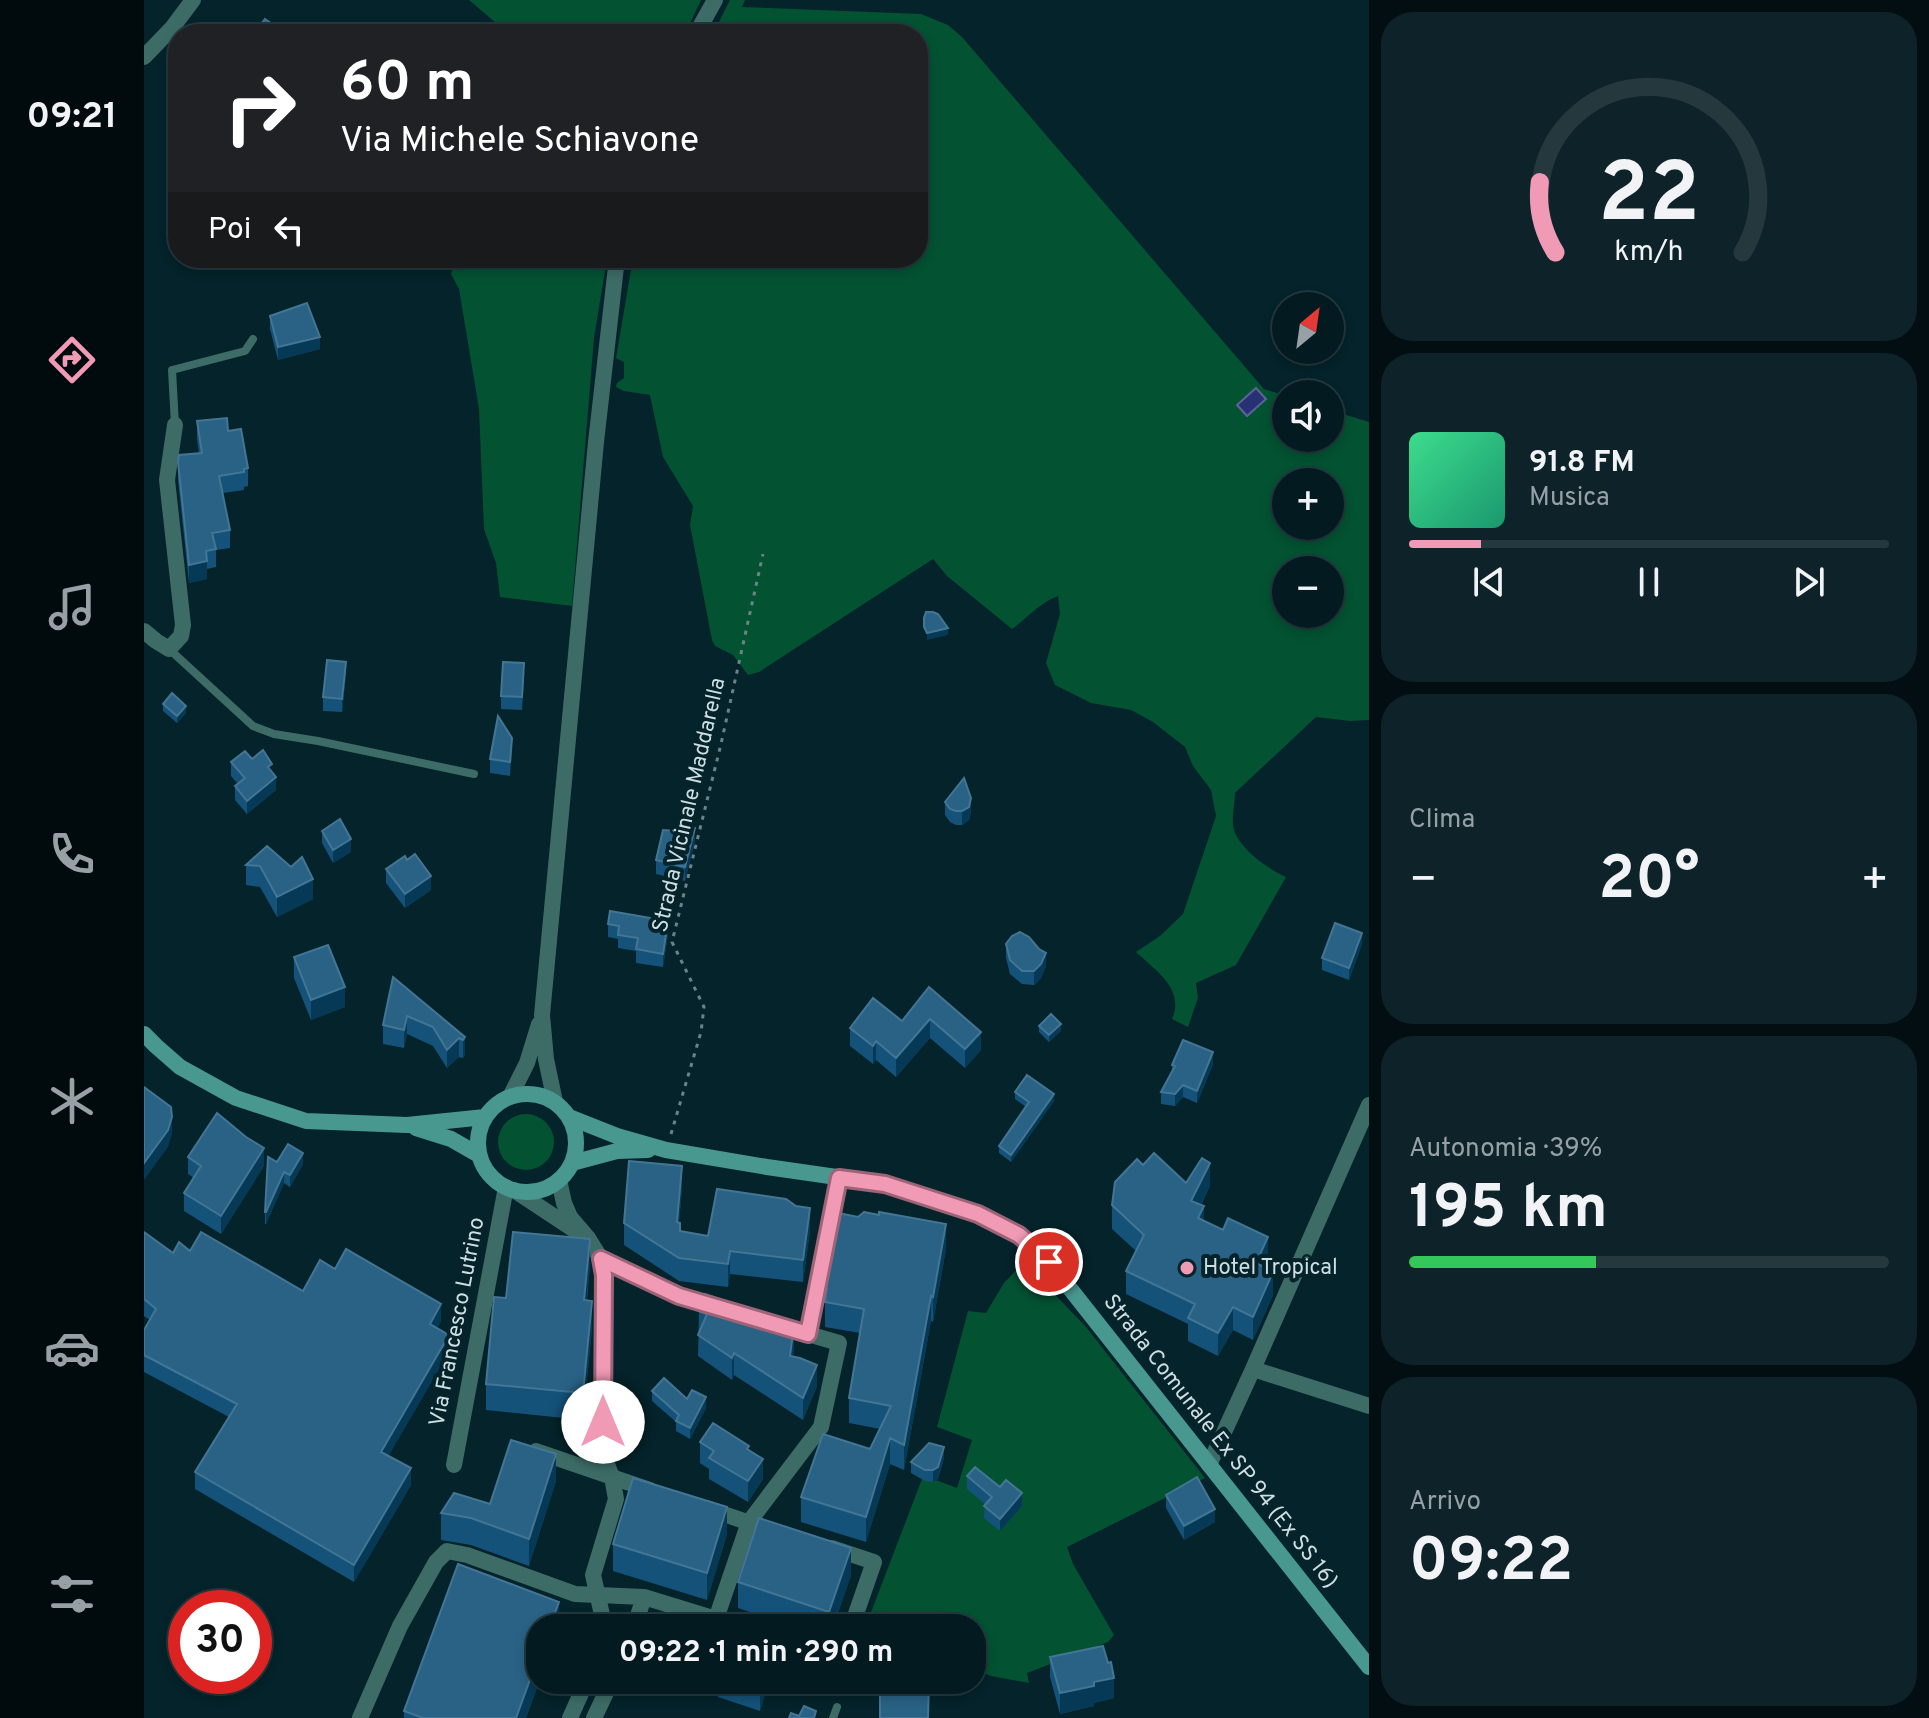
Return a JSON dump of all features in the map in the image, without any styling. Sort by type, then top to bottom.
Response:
[{"type":"main road","points":[[144,1034],[180,1067],[236,1098],[306,1121],[407,1125],[485,1117]]},
{"type":"main road","points":[[525,1093],[555,1102],[569,1117],[575,1132],[576,1147],[572,1163],[559,1180],[546,1188],[530,1192],[510,1189],[494,1179],[479,1155],[480,1129],[485,1117],[500,1101],[525,1093]]},
{"type":"main road","name":"Strada Comunale Ex SP 94 (Ex SS 16)","points":[[569,1117],[617,1136],[666,1150],[885,1184],[978,1214],[1019,1235],[1049,1262],[1369,1667]]},
{"type":"main road","points":[[407,1125],[451,1139],[479,1155]]},
{"type":"main road","name":"Strada Comunale Ex SP 94 (Ex SS 16)","points":[[572,1163],[617,1151],[666,1150]]},
{"type":"street","points":[[175,24],[193,0]]},
{"type":"street","points":[[702,24],[715,0]]},
{"type":"street","points":[[144,57],[168,32]]},
{"type":"street","points":[[555,1102],[546,1059],[542,1015],[596,442],[616,268]]},
{"type":"street","points":[[144,631],[169,649],[181,636],[183,625],[167,480],[175,425]]},
{"type":"street","points":[[510,1097],[527,1063],[542,1015]]},
{"type":"street","points":[[1209,1465],[1369,1105]]},
{"type":"street","points":[[808,1334],[839,1178]]},
{"type":"street","points":[[559,1180],[570,1217],[601,1259],[604,1275],[602,1451],[616,1499],[593,1575],[602,1614]]},
{"type":"street","points":[[510,1189],[588,1238]]},
{"type":"street","name":"Via Francesco Lutrino","points":[[454,1465],[510,1189]]},
{"type":"street","points":[[601,1259],[679,1296],[736,1313]]},
{"type":"street","points":[[718,1614],[749,1522],[821,1427],[839,1343],[765,1321]]},
{"type":"street","points":[[1253,1369],[1369,1406]]},
{"type":"street","points":[[514,1443],[667,1495]]},
{"type":"street","points":[[694,1504],[777,1531]]},
{"type":"street","points":[[819,1544],[874,1562],[856,1614]]},
{"type":"street","points":[[360,1718],[400,1626],[436,1562],[447,1551],[467,1555],[575,1594],[644,1597],[700,1614]]},
{"type":"street","points":[[639,1614],[644,1597]]},
{"type":"street","points":[[570,1718],[581,1694]]},
{"type":"street","points":[[594,1718],[605,1694]]},
{"type":"lane","points":[[175,425],[172,370],[245,351],[253,339]]},
{"type":"lane","points":[[169,649],[253,726],[274,734],[474,774]]},
{"type":"lane","points":[[833,1718],[837,1707]]},
{"type":"path","name":"Strada Vicinale Maddarella","points":[[666,1150],[701,1032],[704,1007],[672,942],[721,744],[763,554]]},
{"type":"green space","points":[[469,0],[701,0],[690,24],[497,24]]},
{"type":"green space","points":[[730,0],[745,0],[742,7],[921,14],[948,25],[962,37],[1264,389],[1272,392],[1272,452],[1344,452],[1344,414],[1369,422],[1369,720],[1316,717],[1235,793],[1235,833],[1246,849],[1262,863],[1286,877],[1236,965],[1196,983],[1198,998],[1188,1027],[1172,1019],[1175,999],[1172,990],[1136,952],[1160,936],[1183,914],[1216,816],[1211,790],[1193,766],[1185,747],[1153,722],[1131,710],[1091,703],[1055,685],[1046,663],[1060,614],[1058,596],[1012,629],[947,576],[933,559],[759,672],[748,675],[733,655],[715,646],[712,640],[690,525],[693,506],[663,457],[650,395],[616,387],[624,378],[624,362],[616,358],[631,268],[928,268],[928,24],[718,24]]},
{"type":"green space","points":[[453,268],[605,268],[594,338],[572,606],[500,597],[496,563],[484,529],[479,409],[459,289],[451,274]]},
{"type":"green space","points":[[526,1114],[546,1122],[554,1142],[546,1162],[526,1170],[506,1162],[498,1142],[506,1122]]},
{"type":"green space","points":[[1024,1262],[1086,1327],[1205,1478],[1067,1547],[1073,1564],[1114,1635],[1108,1642],[1027,1673],[1029,1683],[986,1674],[986,1614],[870,1614],[922,1479],[936,1480],[957,1488],[972,1440],[937,1427],[968,1311],[986,1313],[1004,1283]]},
{"type":"shaded area","points":[[1256,388],[1266,399],[1247,416],[1237,405]]},
{"type":"building","points":[[307,303],[320,337],[278,347],[270,316]]},
{"type":"building","points":[[227,418],[228,431],[241,429],[248,468],[244,472],[219,476],[230,530],[212,533],[216,549],[206,551],[207,561],[189,565],[179,455],[202,453],[197,421]]},
{"type":"building","points":[[926,612],[938,614],[948,628],[927,633],[924,627]]},
{"type":"building","points":[[327,660],[346,662],[342,699],[323,697]]},
{"type":"building","points":[[503,662],[524,663],[522,697],[501,696]]},
{"type":"building","points":[[172,693],[186,706],[177,716],[163,704]]},
{"type":"building","points":[[498,716],[512,738],[510,762],[490,759]]},
{"type":"building","points":[[263,750],[272,764],[268,767],[276,777],[247,801],[235,786],[245,778],[231,762],[245,751],[252,759]]},
{"type":"building","points":[[964,778],[971,798],[969,807],[962,811],[950,809],[945,802]]},
{"type":"building","points":[[340,819],[351,839],[333,850],[322,831]]},
{"type":"building","points":[[679,824],[695,828],[685,867],[656,860],[663,830],[677,831]]},
{"type":"building","points":[[267,846],[291,867],[302,857],[313,879],[277,897],[260,866],[246,865]]},
{"type":"building","points":[[415,854],[431,876],[405,894],[386,869],[405,856],[407,860]]},
{"type":"building","points":[[610,911],[668,921],[663,954],[636,949],[638,938],[618,935],[619,926],[608,924]]},
{"type":"building","points":[[1335,923],[1362,933],[1349,968],[1322,958]]},
{"type":"building","points":[[1020,932],[1046,953],[1034,971],[1022,971],[1010,960],[1006,944]]},
{"type":"building","points":[[328,945],[345,987],[311,1000],[294,957]]},
{"type":"building","points":[[393,977],[465,1037],[463,1040],[459,1038],[447,1050],[433,1027],[407,1016],[404,1030],[383,1025]]},
{"type":"building","points":[[929,987],[981,1032],[965,1049],[930,1019],[896,1058],[876,1041],[873,1046],[850,1028],[873,998],[902,1021]]},
{"type":"building","points":[[1051,1014],[1061,1024],[1049,1035],[1039,1026]]},
{"type":"building","points":[[1183,1040],[1213,1052],[1197,1091],[1183,1085],[1175,1094],[1161,1092],[1175,1066],[1172,1065]]},
{"type":"building","points":[[1027,1075],[1054,1094],[1011,1155],[999,1146],[1029,1102],[1015,1092]]},
{"type":"building","points":[[144,1087],[171,1107],[172,1117],[168,1130],[144,1163]]},
{"type":"building","points":[[217,1113],[264,1148],[221,1216],[184,1193],[201,1166],[188,1157]]},
{"type":"building","points":[[288,1144],[303,1153],[290,1175],[284,1172],[265,1212],[268,1157],[277,1162]]},
{"type":"building","points":[[1154,1153],[1186,1183],[1202,1158],[1210,1163],[1191,1201],[1204,1206],[1198,1218],[1223,1230],[1228,1218],[1268,1237],[1256,1263],[1273,1272],[1253,1317],[1233,1307],[1218,1333],[1188,1318],[1195,1304],[1126,1271],[1144,1235],[1112,1205],[1115,1182],[1137,1159],[1143,1165]]},
{"type":"building","points":[[629,1161],[682,1166],[677,1222],[680,1223],[680,1231],[708,1236],[717,1189],[786,1199],[796,1206],[810,1208],[803,1260],[730,1251],[728,1264],[679,1258],[624,1223]]},
{"type":"building","points":[[864,1212],[946,1224],[904,1445],[890,1438],[866,1517],[801,1497],[823,1434],[870,1449],[891,1406],[849,1398],[864,1309],[825,1302],[838,1213],[858,1217]]},
{"type":"building","points":[[144,1232],[173,1253],[179,1242],[190,1251],[201,1232],[303,1291],[320,1260],[335,1269],[346,1249],[441,1304],[430,1324],[449,1335],[381,1452],[411,1468],[354,1565],[195,1472],[237,1404],[144,1355],[144,1330],[156,1309],[144,1299]]},
{"type":"building","points":[[513,1232],[590,1239],[584,1300],[592,1301],[583,1393],[486,1384],[494,1297],[506,1298]]},
{"type":"building","points":[[705,1294],[794,1325],[790,1356],[817,1365],[803,1398],[734,1353],[732,1358],[698,1335],[707,1314],[699,1311]]},
{"type":"building","points":[[664,1378],[687,1399],[692,1390],[706,1397],[690,1428],[676,1421],[679,1415],[652,1391]]},
{"type":"building","points":[[713,1423],[763,1459],[748,1481],[709,1458],[714,1451],[700,1442]]},
{"type":"building","points":[[511,1440],[556,1454],[529,1539],[471,1518],[441,1513],[454,1493],[490,1504]]},
{"type":"building","points":[[929,1443],[944,1447],[938,1467],[925,1470],[911,1462]]},
{"type":"building","points":[[975,1467],[1000,1487],[1006,1480],[1022,1493],[1000,1519],[984,1506],[992,1497],[967,1476]]},
{"type":"building","points":[[1197,1477],[1215,1509],[1184,1526],[1166,1495]]},
{"type":"building","points":[[633,1478],[727,1507],[707,1573],[613,1544]]},
{"type":"building","points":[[759,1518],[851,1548],[829,1612],[738,1582]]},
{"type":"building","points":[[458,1564],[559,1602],[554,1614],[526,1614],[526,1690],[516,1718],[423,1718],[404,1711]]},
{"type":"building","points":[[1103,1646],[1114,1678],[1060,1693],[1050,1657]]},
{"type":"building","points":[[880,1694],[929,1694],[928,1718],[880,1718]]},
{"type":"building","points":[[804,1706],[816,1711],[814,1718],[789,1718],[791,1713],[799,1716]]},
{"type":"place","name":"Hotel Tropical","points":[[1187,1268]]},
{"type":"route","points":[[603,1422],[604,1275],[601,1259],[679,1296],[808,1334],[839,1178],[885,1184],[978,1214],[1019,1235],[1049,1262]]}]
